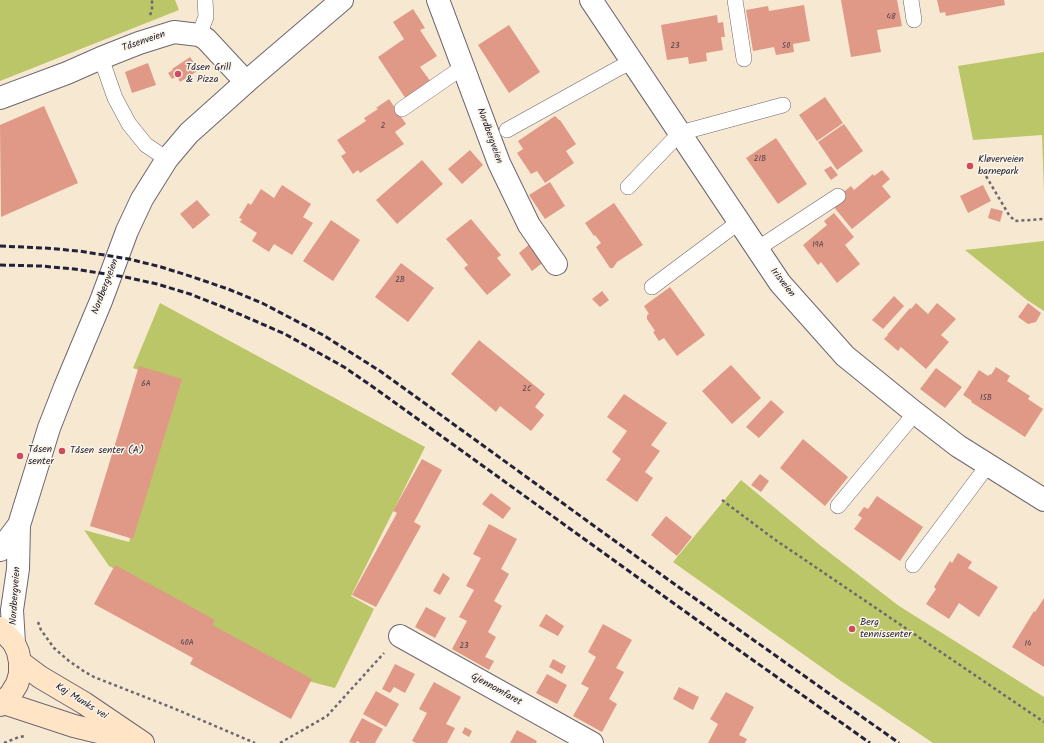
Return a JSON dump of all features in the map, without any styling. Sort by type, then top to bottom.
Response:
[{"type":"main road","points":[[2,704],[11,694],[17,684],[20,674],[11,644]]},
{"type":"main road","name":"Kaj Munks vei","points":[[11,644],[40,677],[84,703],[142,743]]},
{"type":"main road","name":"Kaj Munks vei","points":[[2,704],[74,726],[142,743]]},
{"type":"street","points":[[198,35],[206,39],[246,82],[342,0]]},
{"type":"street","name":"Nordbergveien","points":[[438,0],[499,163],[529,225],[556,264]]},
{"type":"street","name":"Irisveien","points":[[591,0],[780,283],[845,356],[958,446],[1044,500]]},
{"type":"street","name":"Tåsenveien","points":[[0,98],[161,35],[174,32],[198,35]]},
{"type":"street","name":"Nordbergveien","points":[[11,644],[12,610],[18,569],[19,525],[50,428],[78,355],[101,301],[127,231],[142,199],[167,160],[189,133],[246,82]]},
{"type":"street","name":"Nordbergveien","points":[[0,550],[19,525]]},
{"type":"street","name":"Gjennomfaret","points":[[400,636],[592,743]]},
{"type":"lane","points":[[198,35],[206,17],[205,0]]},
{"type":"lane","points":[[735,0],[744,59]]},
{"type":"lane","points":[[911,0],[914,20]]},
{"type":"lane","points":[[101,58],[115,98],[129,124],[146,145],[167,160]]},
{"type":"lane","points":[[507,130],[632,62]]},
{"type":"lane","points":[[402,109],[464,67]]},
{"type":"lane","points":[[628,187],[680,133],[783,106]]},
{"type":"lane","points":[[757,249],[838,196]]},
{"type":"lane","points":[[652,287],[739,222]]},
{"type":"lane","points":[[838,506],[907,423],[914,412]]},
{"type":"lane","points":[[913,565],[988,465]]},
{"type":"path","points":[[983,171],[1009,215],[1015,221],[1044,219]]},
{"type":"path","points":[[722,500],[774,539],[1044,722]]},
{"type":"path","points":[[37,617],[41,630],[54,648],[84,672],[255,743]]},
{"type":"path","points":[[280,743],[327,716],[400,636]]},
{"type":"path","points":[[4,743],[19,737],[32,735]]},
{"type":"green space","points":[[0,0],[175,0],[179,10],[0,81]]},
{"type":"green space","points":[[1044,52],[1044,192],[1042,135],[973,140],[958,66]]},
{"type":"green space","points":[[1044,241],[1044,311],[1027,300],[965,250]]},
{"type":"green space","points":[[160,303],[425,447],[351,596],[374,609],[335,688],[308,681],[208,626],[212,620],[109,566],[84,530],[129,542],[178,383],[133,368]]},
{"type":"green space","name":"Berg tennissenter","points":[[741,480],[821,546],[899,606],[1044,697],[1044,743],[933,743],[841,681],[673,562]]},
{"type":"building","points":[[841,0],[897,0],[902,26],[877,30],[881,52],[851,57]]},
{"type":"building","points":[[937,0],[1004,0],[1005,5],[946,16],[945,12],[940,13]]},
{"type":"building","points":[[804,5],[810,41],[793,44],[794,52],[776,55],[774,47],[753,51],[746,10],[768,6],[769,11]]},
{"type":"building","points":[[413,9],[425,28],[420,30],[437,56],[420,67],[431,82],[406,99],[378,57],[404,39],[393,22]]},
{"type":"building","points":[[717,15],[718,23],[723,22],[725,37],[721,37],[723,50],[706,53],[707,61],[689,64],[688,57],[667,60],[661,25]]},
{"type":"building","points":[[509,25],[540,72],[509,93],[478,45]]},
{"type":"building","points":[[190,57],[199,70],[180,82],[177,76],[172,79],[168,73]]},
{"type":"building","points":[[148,63],[156,85],[132,93],[125,72]]},
{"type":"building","points":[[825,97],[843,123],[817,141],[799,115]]},
{"type":"building","points":[[389,99],[406,124],[395,132],[404,144],[360,173],[358,170],[353,174],[341,156],[346,153],[337,140],[366,121],[364,118],[378,109],[376,108]]},
{"type":"building","points":[[44,106],[78,183],[1,217],[0,125]]},
{"type":"building","points":[[555,116],[560,120],[576,144],[566,151],[574,163],[545,183],[537,171],[531,174],[517,153],[523,149],[518,141]]},
{"type":"building","points":[[844,124],[863,151],[837,170],[818,142]]},
{"type":"building","points":[[776,138],[807,184],[778,204],[746,158]]},
{"type":"building","points":[[470,150],[483,165],[462,184],[448,169]]},
{"type":"building","points":[[422,160],[443,184],[397,224],[376,200]]},
{"type":"building","points":[[831,166],[838,175],[831,180],[824,170]]},
{"type":"building","points":[[882,170],[890,179],[882,186],[891,197],[852,229],[833,206],[841,194],[851,186],[854,190],[873,174],[874,176]]},
{"type":"building","points":[[550,182],[565,206],[545,219],[529,195]]},
{"type":"building","points":[[282,185],[311,204],[303,217],[313,223],[292,255],[274,244],[269,252],[252,241],[257,233],[240,222],[242,219],[239,218],[248,203],[251,205],[261,189],[274,198]]},
{"type":"building","points":[[983,185],[991,201],[968,213],[960,196]]},
{"type":"building","points":[[197,200],[210,215],[193,229],[180,214]]},
{"type":"building","points":[[614,203],[643,245],[617,262],[613,268],[610,268],[596,247],[601,243],[585,223]]},
{"type":"building","points":[[991,208],[1003,211],[1000,222],[988,218]]},
{"type":"building","points":[[834,213],[854,237],[845,245],[860,264],[837,283],[821,262],[818,265],[803,245],[827,225],[824,221]]},
{"type":"building","points":[[471,219],[501,255],[497,258],[511,275],[487,295],[464,268],[468,265],[446,239]]},
{"type":"building","points":[[331,220],[360,240],[333,281],[303,261]]},
{"type":"building","points":[[531,243],[545,261],[532,271],[519,253]]},
{"type":"building","points":[[401,263],[434,288],[408,322],[375,297]]},
{"type":"building","points":[[670,287],[705,335],[677,356],[664,338],[659,341],[653,332],[655,331],[647,319],[647,315],[649,314],[644,306]]},
{"type":"building","points":[[602,291],[609,300],[600,307],[592,299]]},
{"type":"building","points":[[894,296],[904,306],[883,329],[872,320]]},
{"type":"building","points":[[916,303],[928,314],[937,303],[956,319],[941,335],[949,342],[926,369],[901,347],[898,351],[884,339]]},
{"type":"building","points":[[1028,303],[1041,313],[1036,322],[1028,324],[1018,317]]},
{"type":"building","points":[[479,340],[545,394],[535,407],[544,415],[531,431],[500,406],[496,412],[451,374]]},
{"type":"building","points":[[731,365],[761,398],[732,424],[702,391]]},
{"type":"building","points":[[139,366],[182,379],[133,539],[90,526]]},
{"type":"building","points":[[996,367],[1010,376],[1007,381],[1030,396],[1028,399],[1043,409],[1025,437],[971,402],[972,401],[963,395],[979,370],[988,376],[990,374],[991,375]]},
{"type":"building","points":[[936,368],[962,387],[945,408],[920,389]]},
{"type":"building","points":[[624,394],[667,423],[651,445],[660,451],[645,472],[653,478],[637,502],[606,480],[621,459],[612,452],[627,431],[607,417]]},
{"type":"building","points":[[771,400],[784,412],[759,438],[746,427]]},
{"type":"building","points":[[803,439],[848,477],[825,506],[780,468]]},
{"type":"building","points":[[422,459],[442,470],[414,522],[421,526],[376,607],[352,595],[397,513],[393,511]]},
{"type":"building","points":[[760,474],[769,481],[761,492],[751,485]]},
{"type":"building","points":[[491,493],[511,508],[503,519],[482,504]]},
{"type":"building","points":[[877,496],[923,527],[900,561],[854,529],[862,518],[858,515],[864,507],[868,509]]},
{"type":"building","points":[[666,516],[692,537],[677,556],[651,535]]},
{"type":"building","points":[[489,524],[517,539],[501,569],[509,574],[494,601],[502,606],[488,632],[496,637],[485,657],[494,661],[489,670],[452,649],[467,621],[459,617],[474,590],[466,586],[481,558],[473,554]]},
{"type":"building","points":[[958,553],[972,562],[968,568],[998,587],[979,617],[959,603],[949,619],[926,604],[936,589],[934,587],[950,561],[952,563]]},
{"type":"building","points":[[115,565],[215,620],[212,625],[312,679],[291,719],[190,664],[193,658],[94,604]]},
{"type":"building","points":[[443,573],[450,578],[440,595],[433,591]]},
{"type":"building","points":[[1044,598],[1044,667],[1012,647],[1034,611],[1035,612]]},
{"type":"building","points":[[426,607],[446,618],[435,638],[415,627]]},
{"type":"building","points":[[546,614],[564,626],[558,636],[539,626]]},
{"type":"building","points":[[603,624],[632,640],[616,668],[624,672],[609,699],[617,704],[602,732],[573,716],[589,688],[581,684],[596,657],[588,652]]},
{"type":"building","points":[[553,659],[566,666],[562,674],[549,667]]},
{"type":"building","points":[[395,664],[415,674],[405,693],[394,687],[390,693],[382,689]]},
{"type":"building","points":[[547,674],[567,685],[557,704],[536,693]]},
{"type":"building","points":[[434,682],[461,697],[446,724],[455,728],[447,743],[416,743],[412,741],[427,713],[419,709]]},
{"type":"building","points":[[679,687],[699,697],[693,710],[673,699]]},
{"type":"building","points":[[376,691],[399,704],[386,727],[363,714]]},
{"type":"building","points":[[726,692],[754,707],[739,735],[747,739],[745,743],[708,743],[718,724],[710,719]]},
{"type":"building","points":[[362,718],[383,729],[375,743],[360,743],[357,741],[356,743],[349,742]]},
{"type":"building","points":[[465,727],[472,731],[469,737],[462,733]]},
{"type":"building","points":[[517,730],[537,741],[536,743],[510,743]]},
{"type":"railway","points":[[0,246],[79,251],[129,259],[161,267],[228,289],[262,303],[323,335],[380,371],[673,583],[899,743]]},
{"type":"railway","points":[[0,265],[41,266],[74,269],[157,284],[190,294],[285,334],[344,367],[376,389],[870,743]]},
{"type":"place","name":"Tåsen Grill & Pizza","points":[[178,74]]},
{"type":"place","name":"Kløverveien barnepark","points":[[970,166]]},
{"type":"place","name":"Tåsen senter (A)","points":[[62,451]]},
{"type":"place","name":"Tåsen senter","points":[[20,456]]},
{"type":"place","name":"Berg tennissenter","points":[[852,629]]}]
